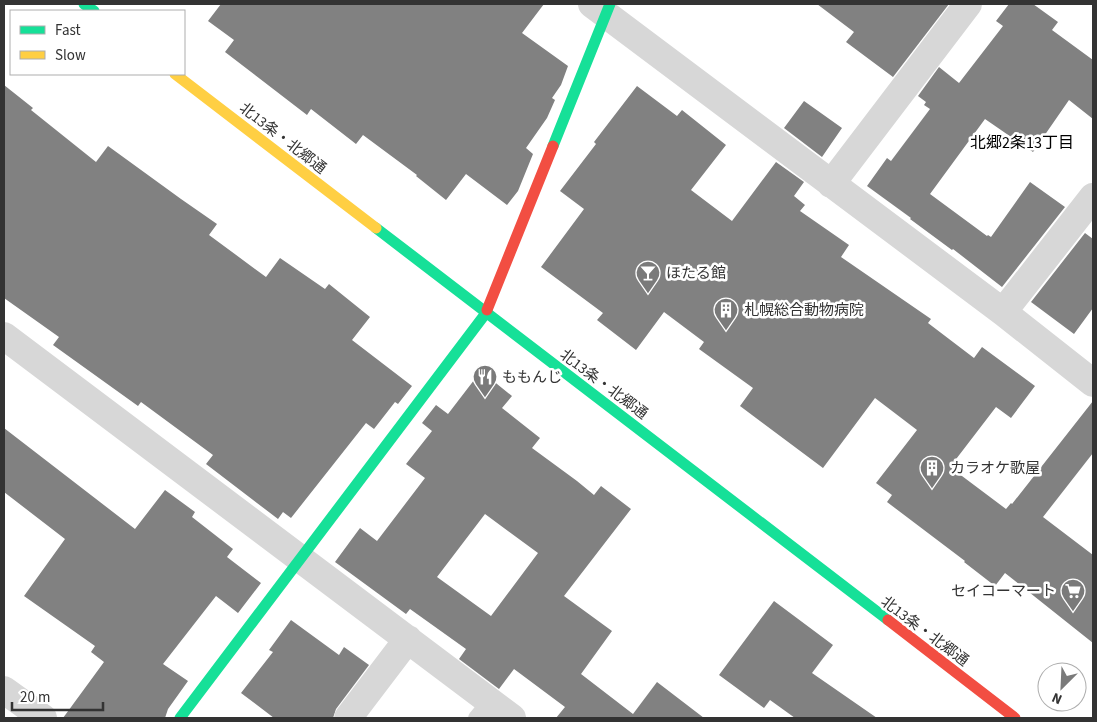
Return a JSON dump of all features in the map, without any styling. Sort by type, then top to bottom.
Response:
[{"type":"main road","points":[[180,718],[486,313],[603,7]]},
{"type":"main road","name":"北13条・北郷通","points":[[176,75],[1015,718]]},
{"type":"street","points":[[831,184],[968,4]]},
{"type":"street","points":[[603,7],[831,184],[1003,312],[1093,383]]},
{"type":"street","points":[[1003,312],[1093,198]]},
{"type":"street","points":[[4,336],[408,639],[483,710],[512,718]]},
{"type":"street","points":[[348,718],[408,639]]},
{"type":"street","points":[[4,690],[43,718]]},
{"type":"building","points":[[221,4],[544,4],[522,33],[568,66],[561,85],[552,98],[555,100],[547,118],[526,148],[533,154],[518,191],[507,205],[466,174],[446,200],[417,175],[363,135],[356,144],[311,109],[307,115],[225,52],[234,40],[208,21]]},
{"type":"building","points":[[817,4],[949,4],[893,77],[846,42],[854,32]]},
{"type":"building","points":[[1009,4],[1033,4],[1058,22],[1052,30],[1093,60],[1093,119],[1069,100],[1033,152],[985,119],[930,194],[991,237],[1030,182],[1065,207],[1002,287],[867,186],[887,158],[891,161],[930,109],[924,105],[926,102],[918,96],[939,67],[959,83],[1003,26],[996,21]]},
{"type":"building","points":[[4,85],[33,108],[31,110],[96,162],[108,146],[217,224],[209,235],[266,277],[280,258],[325,289],[329,284],[370,317],[352,340],[412,386],[398,404],[395,402],[374,429],[366,423],[291,518],[283,512],[278,519],[206,464],[213,455],[141,402],[138,406],[53,345],[59,337],[4,298]]},
{"type":"building","points":[[637,86],[677,116],[682,110],[726,145],[691,190],[732,221],[776,162],[804,182],[794,196],[805,205],[800,211],[849,245],[841,257],[931,319],[928,323],[974,358],[982,347],[1035,386],[1011,418],[996,407],[950,467],[1006,509],[1012,504],[1093,401],[1093,453],[1043,517],[1093,555],[1093,643],[1005,573],[995,586],[887,502],[892,495],[876,483],[917,430],[875,398],[823,468],[740,406],[753,388],[699,349],[704,342],[664,312],[636,350],[597,320],[603,313],[541,267],[584,209],[560,191],[596,144],[594,142]]},
{"type":"building","points":[[804,101],[842,128],[822,157],[784,128]]},
{"type":"building","points":[[1085,233],[1093,239],[1093,308],[1074,334],[1031,302]]},
{"type":"building","points":[[481,371],[512,396],[502,408],[540,438],[532,448],[594,495],[601,486],[631,509],[564,596],[612,631],[581,674],[633,714],[657,682],[704,718],[556,718],[565,707],[514,669],[499,689],[459,659],[466,649],[410,609],[406,614],[335,562],[360,528],[377,541],[425,478],[406,464],[432,431],[422,423],[436,405],[448,414]],"holes":[[[485,514],[538,553],[491,616],[437,577]]]},
{"type":"building","points":[[4,428],[135,529],[165,490],[195,512],[192,517],[233,549],[227,557],[261,583],[238,613],[216,596],[163,664],[188,681],[168,709],[165,718],[63,718],[104,662],[91,652],[95,646],[24,596],[65,539],[4,492]]},
{"type":"building","points":[[774,601],[833,645],[812,673],[877,718],[795,718],[770,700],[764,708],[719,675]]},
{"type":"building","points":[[291,620],[339,655],[344,647],[369,665],[336,709],[333,718],[274,718],[241,693],[273,652],[269,650]]},
{"type":"traffic: fast","points":[[84,4],[93,10]]},
{"type":"traffic: fast","points":[[553,146],[610,4]]},
{"type":"traffic: fast","points":[[376,228],[888,620]]},
{"type":"traffic: fast","points":[[180,718],[487,310]]},
{"type":"traffic: slow","points":[[176,75],[376,228]]},
{"type":"traffic: jam","points":[[487,310],[553,146]]},
{"type":"traffic: jam","points":[[888,620],[1015,718]]},
{"type":"place","name":"ほたる館","points":[[648,294]]},
{"type":"place","name":"札幌総合動物病院","points":[[726,331]]},
{"type":"place","name":"ももんじ","points":[[485,398]]},
{"type":"place","name":"カラオケ歌屋","points":[[932,489]]},
{"type":"place","name":"セイコーマート","points":[[1073,612]]},
{"type":"district","name":"北郷2条13丁目","points":[[1022,142]]}]
